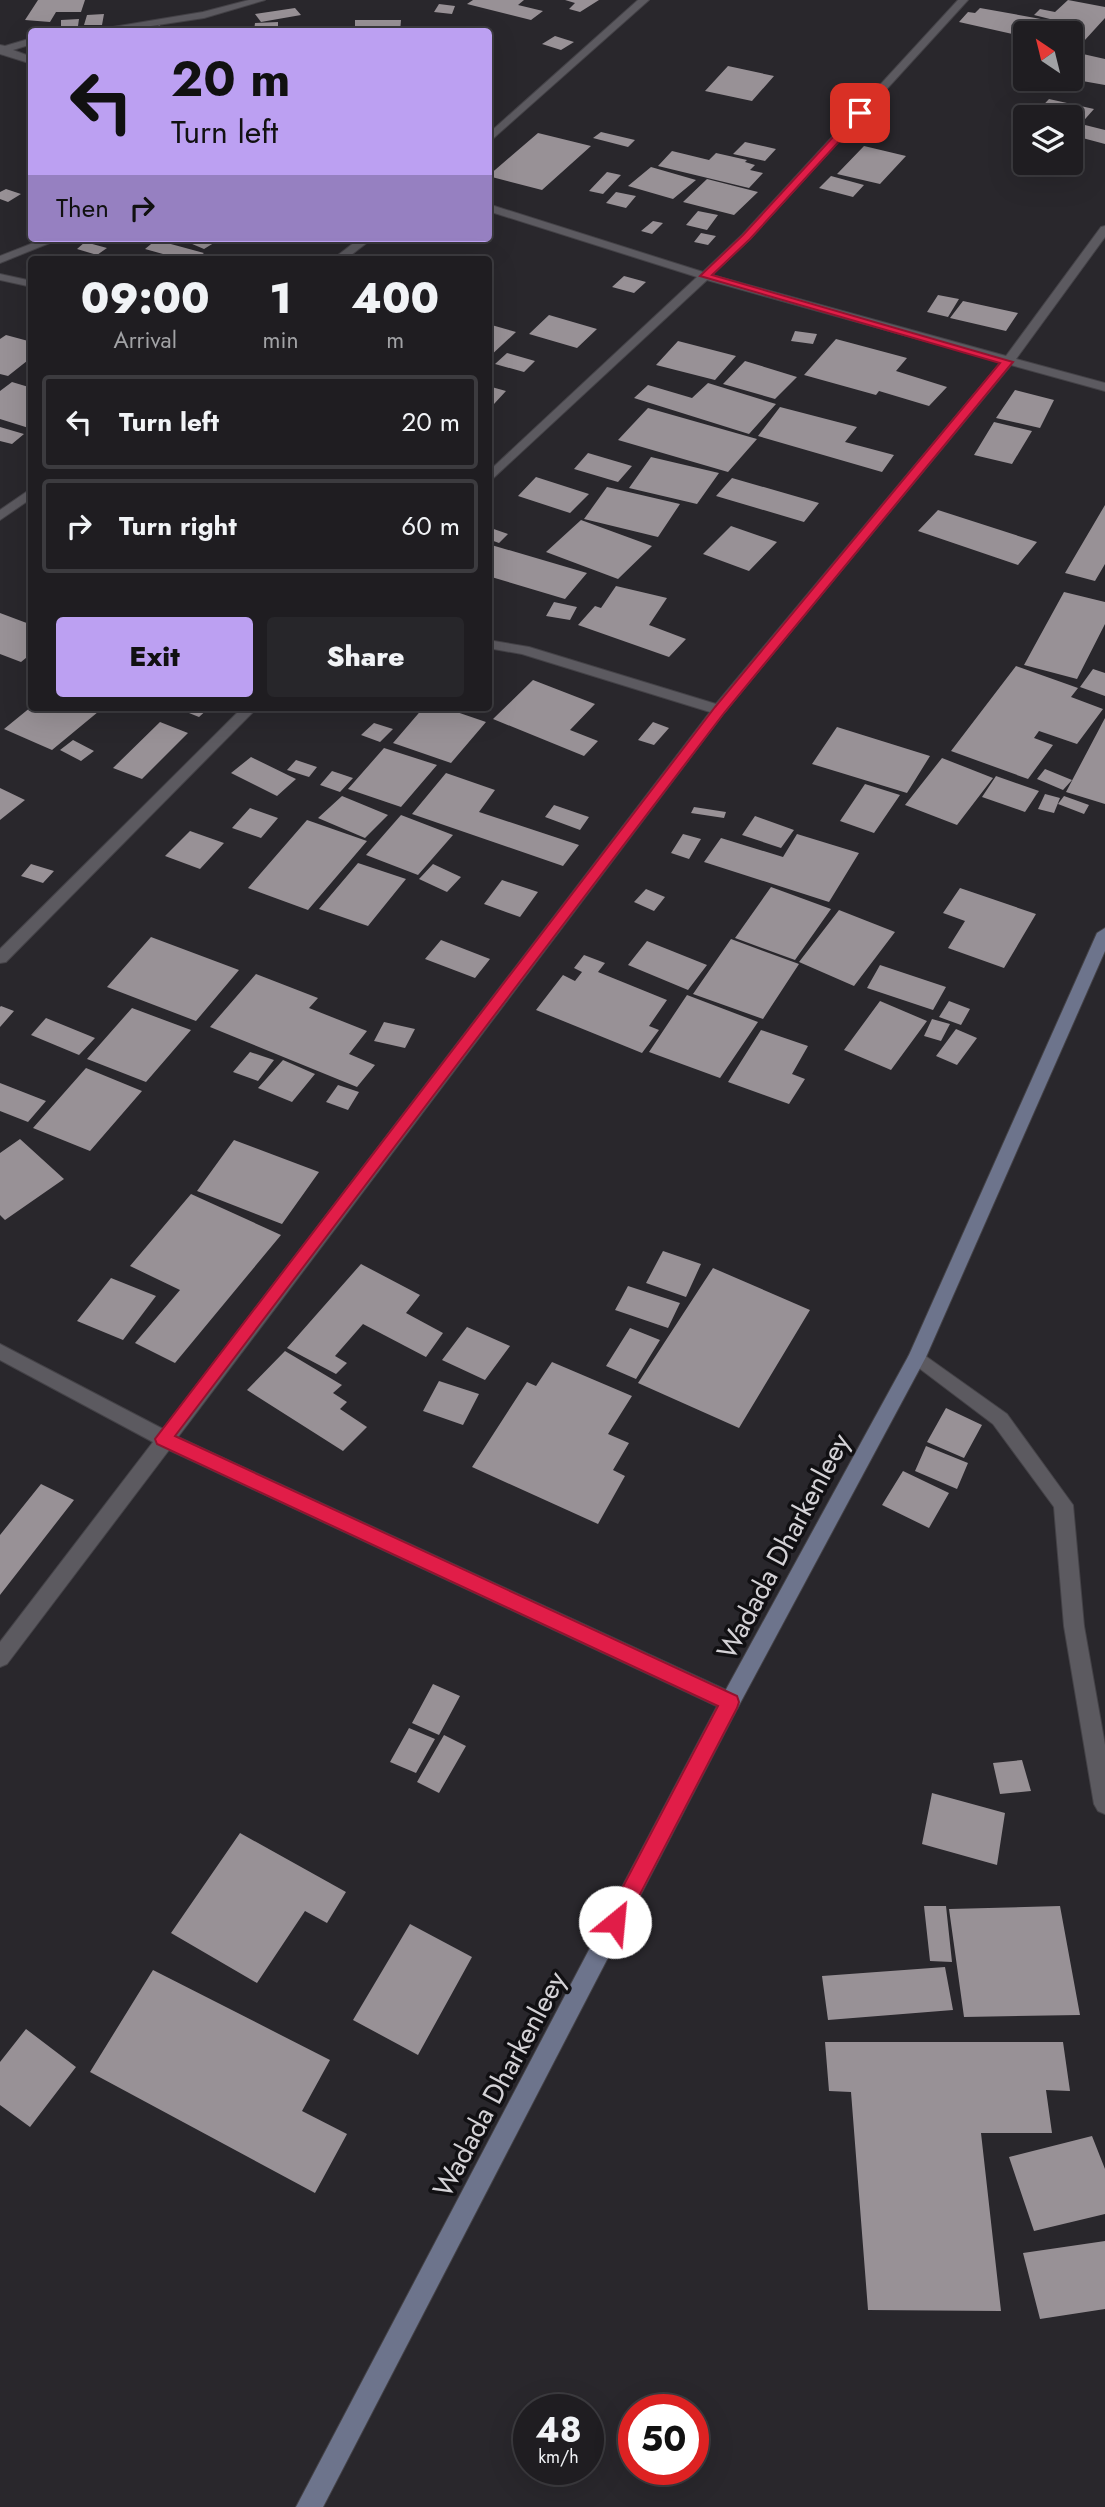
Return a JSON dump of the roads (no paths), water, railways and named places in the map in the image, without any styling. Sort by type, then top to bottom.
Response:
[{"type":"main road","name":"Wadada Dharkenleey","points":[[309,2507],[730,1702],[917,1357],[1105,933]]},
{"type":"street","points":[[116,28],[204,15],[260,0]]},
{"type":"street","points":[[492,136],[643,0]]},
{"type":"street","points":[[492,475],[746,237],[963,0]]},
{"type":"street","points":[[1,50],[28,42]]},
{"type":"street","points":[[1,50],[28,60]]},
{"type":"street","points":[[492,208],[705,276],[1007,362],[1105,387]]},
{"type":"street","points":[[0,1658],[163,1439],[719,710],[1007,362],[1105,229]]},
{"type":"street","points":[[0,260],[46,242]]},
{"type":"street","points":[[343,256],[361,242]]},
{"type":"street","points":[[0,277],[28,283]]},
{"type":"street","points":[[0,516],[28,495]]},
{"type":"street","points":[[492,644],[524,650],[719,710]]},
{"type":"street","points":[[0,958],[247,711]]},
{"type":"street","points":[[0,1351],[163,1439],[730,1702]]},
{"type":"street","points":[[917,1357],[1000,1419],[1063,1505],[1074,1626],[1105,1804]]}]
